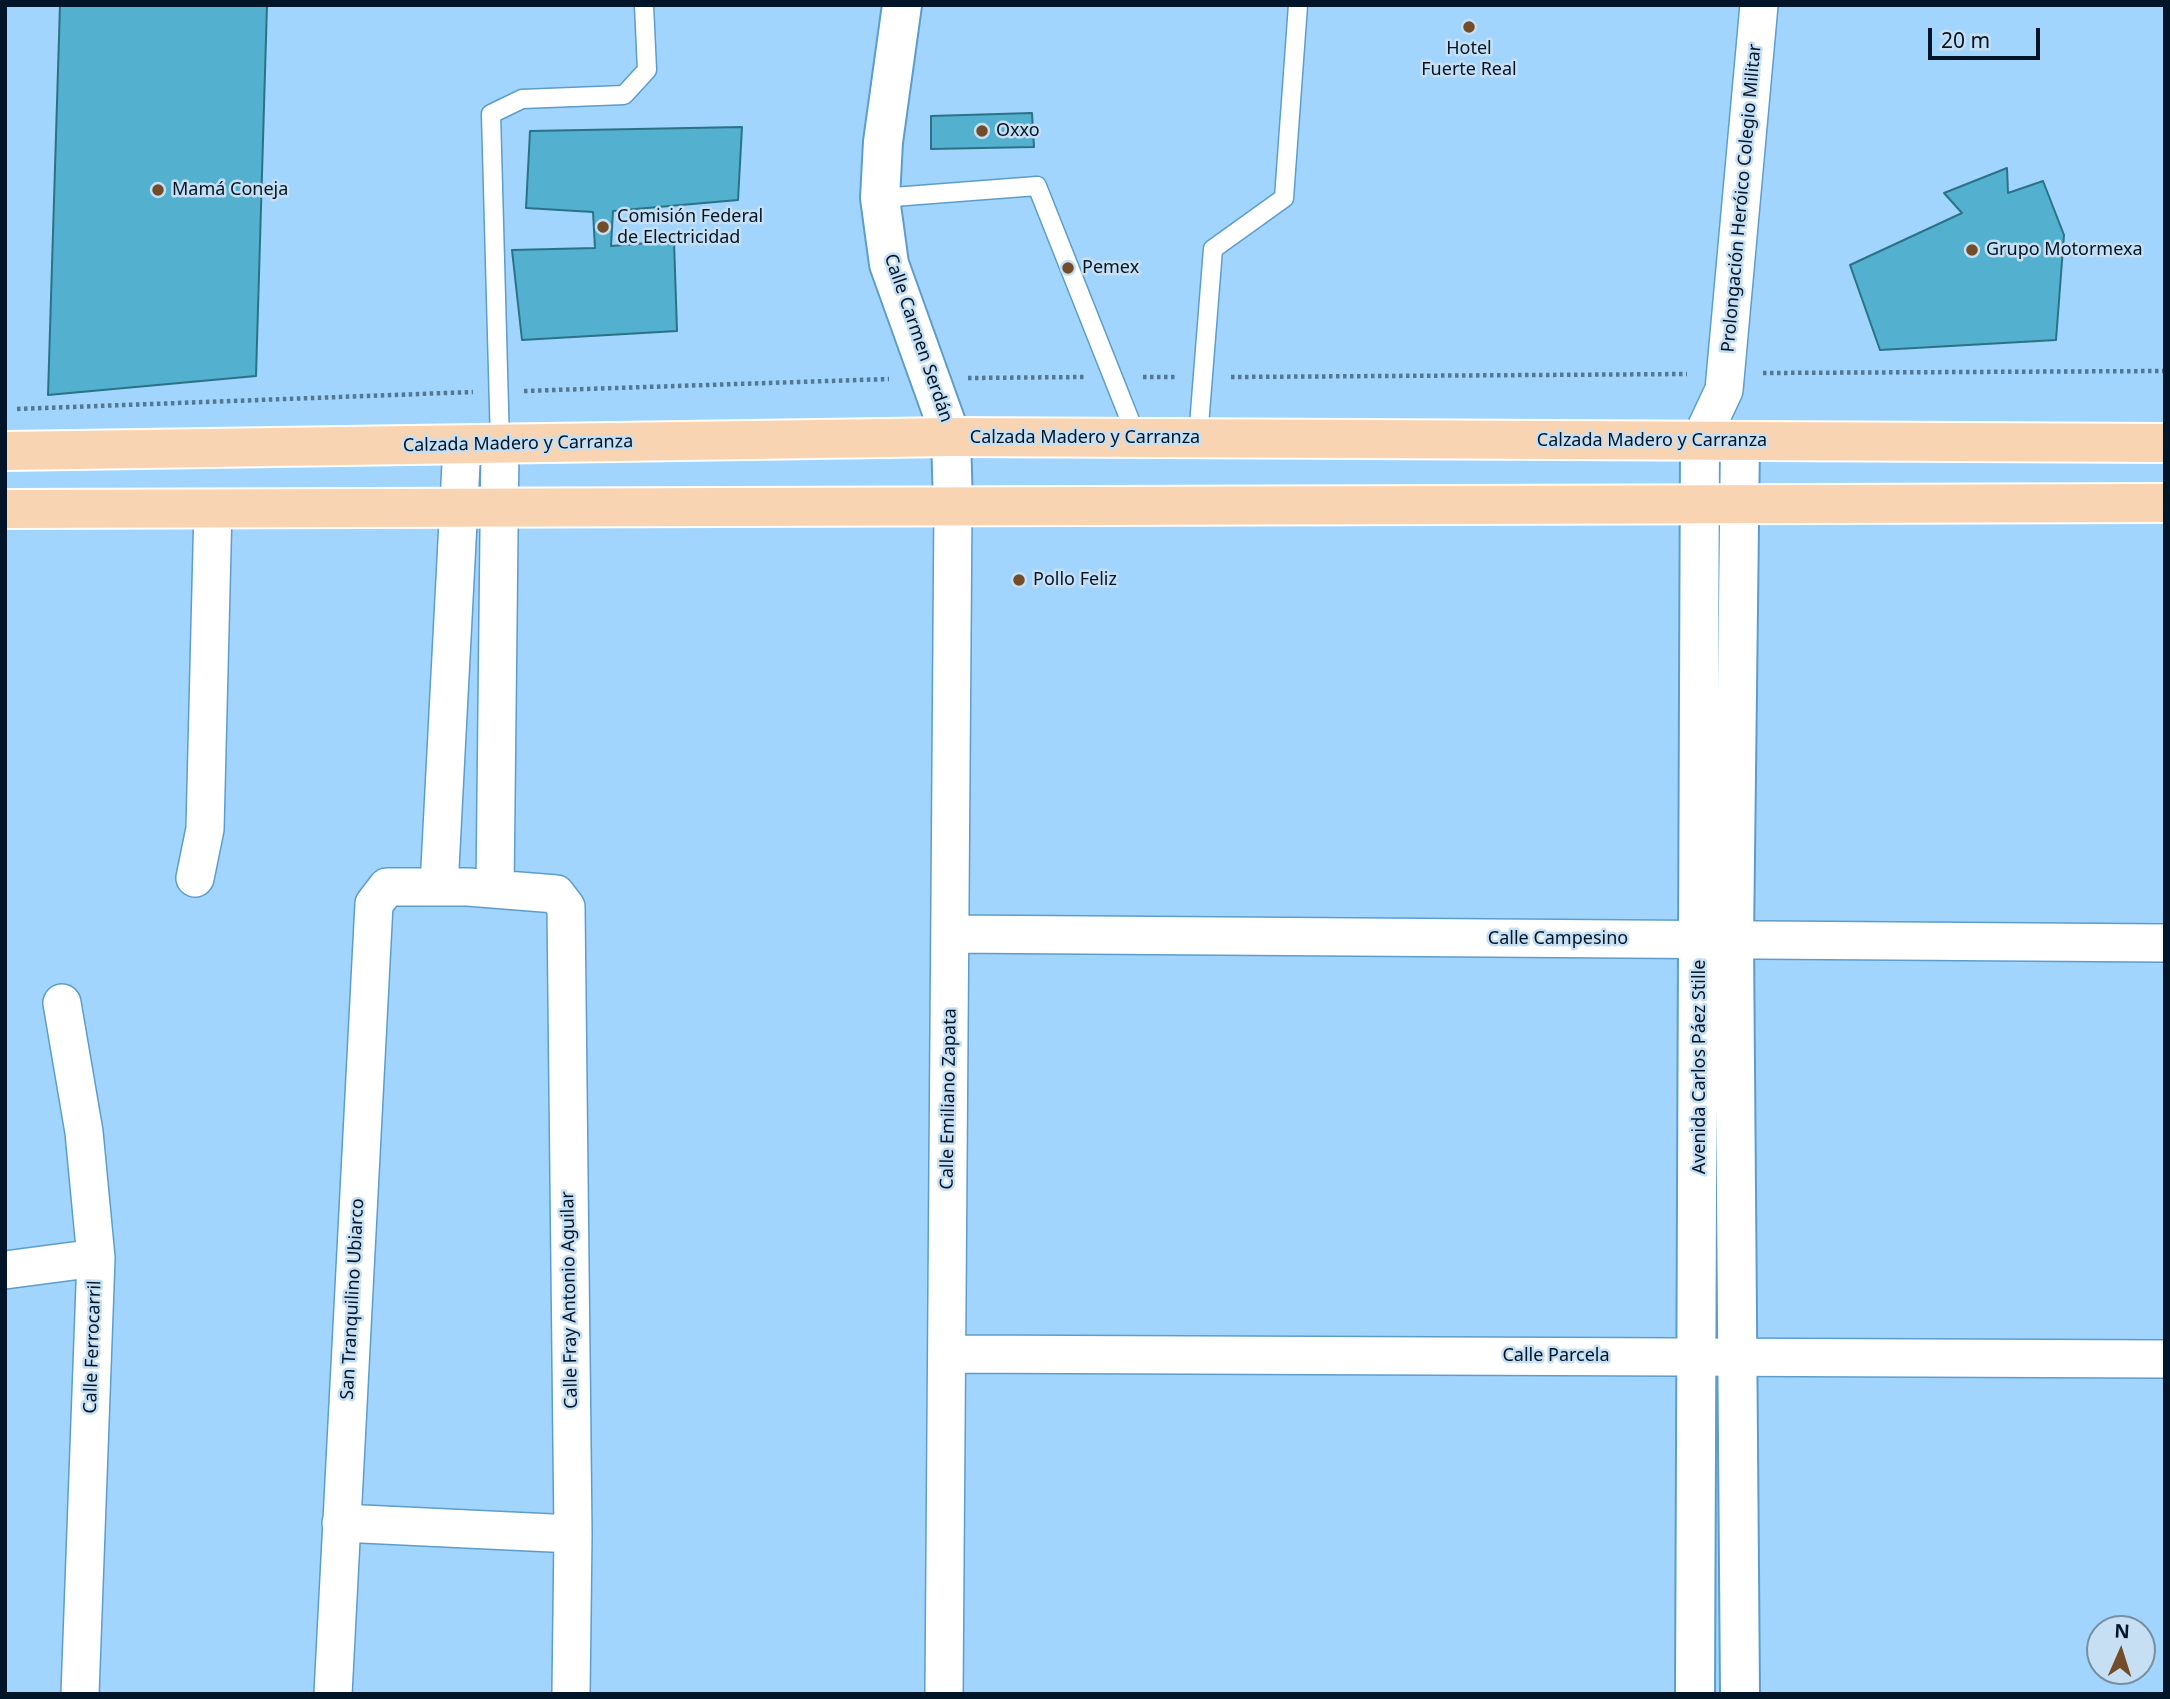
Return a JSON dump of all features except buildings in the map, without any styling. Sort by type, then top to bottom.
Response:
[{"type":"main road","name":"Calzada Madero y Carranza","points":[[5,451],[951,437],[2165,443]]},
{"type":"main road","points":[[120,509],[121,450]]},
{"type":"main road","points":[[5,509],[2165,503]]},
{"type":"street","name":"Calle Carmen Serdán","points":[[902,5],[883,142],[880,198],[889,264],[951,437],[953,505]]},
{"type":"street","name":"Prolongación Heróico Colegio Militar","points":[[1700,441],[1724,390],[1759,5]]},
{"type":"street","name":"Prolongación Heróico Colegio Militar","points":[[1724,390],[1740,441]]},
{"type":"street","name":"Avenida Carlos Páez Stille","points":[[1695,1694],[1717,1357],[1717,940],[1699,504],[1700,441]]},
{"type":"street","name":"Avenida Carlos Páez Stille","points":[[1717,940],[1741,503],[1740,441]]},
{"type":"street","points":[[462,444],[439,887],[495,889],[500,444]]},
{"type":"street","name":"Calle Emiliano Zapata","points":[[944,1694],[953,505]]},
{"type":"street","points":[[195,878],[205,829],[213,508]]},
{"type":"street","name":"San Tranquilino Ubiarco","points":[[333,1694],[374,904],[387,887],[439,887]]},
{"type":"street","name":"Calle Fray Antonio Aguilar","points":[[495,889],[556,894],[566,907],[573,1534],[571,1694]]},
{"type":"street","name":"Calle Campesino","points":[[950,934],[2165,943]]},
{"type":"street","name":"Calle Ferrocarril","points":[[62,1003],[84,1132],[96,1258],[80,1694]]},
{"type":"street","points":[[5,1270],[96,1258]]},
{"type":"street","name":"Calle Parcela","points":[[947,1354],[2165,1359]]},
{"type":"street","name":"Avenida Carlos Páez Stille","points":[[1717,1357],[1740,1694]]},
{"type":"street","points":[[341,1523],[573,1534]]},
{"type":"lane","points":[[500,444],[491,114],[522,99],[624,95],[647,69],[645,5]]},
{"type":"lane","points":[[1198,438],[1213,249],[1284,198],[1298,5]]},
{"type":"lane","points":[[880,198],[1037,186],[1137,438]]},
{"type":"place","name":"Hotel Fuerte Real","points":[[1469,27]]},
{"type":"place","name":"Oxxo","points":[[982,131]]},
{"type":"place","name":"Mamá Coneja","points":[[158,190]]},
{"type":"place","name":"Comisión Federal de Electricidad","points":[[603,227]]},
{"type":"place","name":"Grupo Motormexa","points":[[1972,250]]},
{"type":"place","name":"Pemex","points":[[1068,268]]},
{"type":"place","name":"Pollo Feliz","points":[[1019,580]]}]
